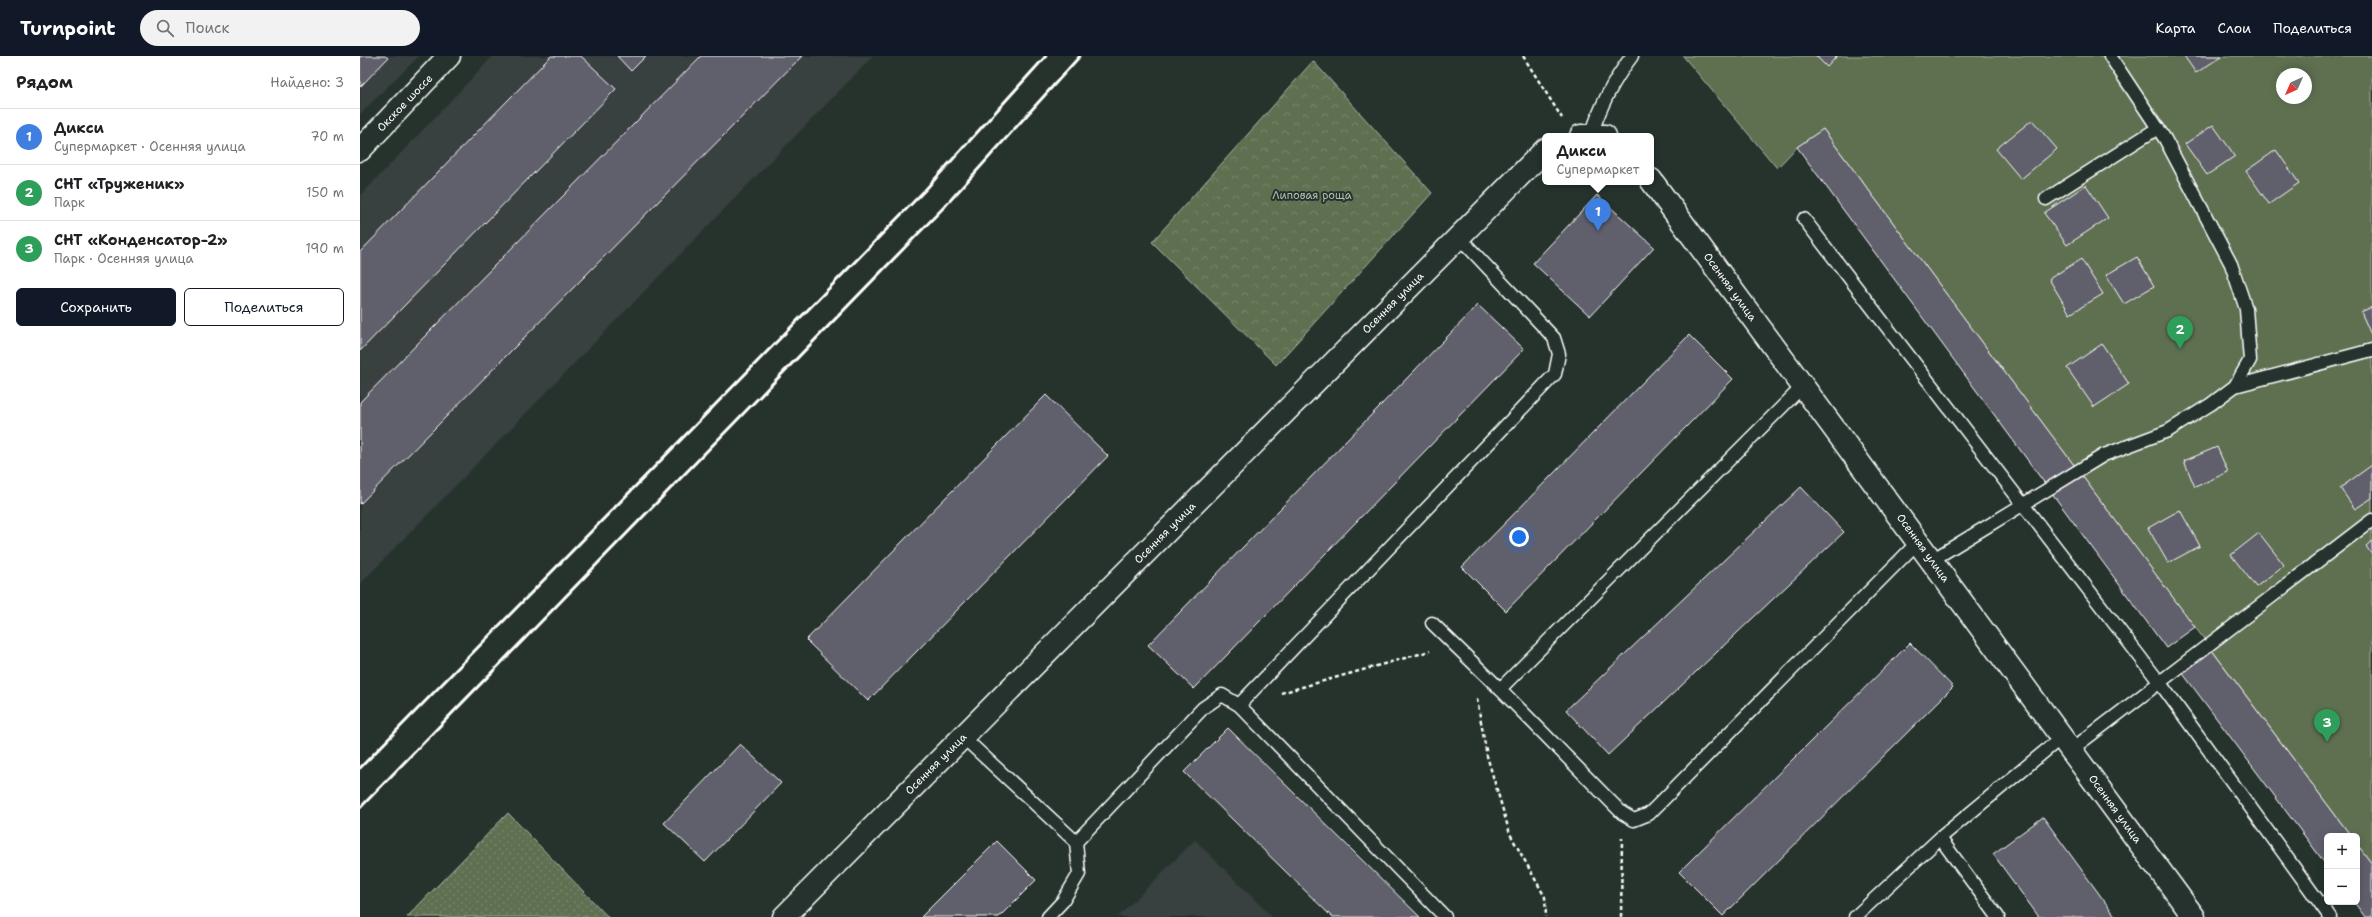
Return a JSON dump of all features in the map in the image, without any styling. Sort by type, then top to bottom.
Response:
[{"type":"street","name":"Окское шоссе","points":[[360,150],[449,56]]},
{"type":"street","points":[[1573,129],[1583,133]]},
{"type":"street","name":"Осенняя улица","points":[[784,917],[1542,153]]},
{"type":"street","name":"Осенняя улица","points":[[1654,184],[2194,917]]},
{"type":"lane","points":[[1591,133],[1599,110],[1613,81],[1632,56]]},
{"type":"lane","points":[[1932,560],[2104,455],[2168,430],[2211,404],[2234,386],[2250,360],[2246,309],[2231,264],[2158,128],[2110,56]]},
{"type":"lane","points":[[2046,199],[2158,128]]},
{"type":"lane","points":[[1804,218],[2160,683],[2330,917]]},
{"type":"lane","points":[[1240,705],[1555,374],[1559,354],[1554,338],[1459,237]]},
{"type":"lane","points":[[2234,386],[2372,350]]},
{"type":"lane","points":[[1500,689],[1803,386]]},
{"type":"lane","points":[[1855,917],[1940,838],[2066,744],[2160,683],[2372,520]]},
{"type":"lane","points":[[1432,623],[1500,689],[1622,813],[1634,820],[1649,814],[1918,542]]},
{"type":"lane","points":[[1076,842],[1203,708],[1222,695],[1240,705],[1445,917]]},
{"type":"lane","points":[[963,737],[1076,842],[1079,874],[1063,901],[1048,917]]},
{"type":"lane","points":[[1940,838],[1998,917]]},
{"type":"path","points":[[1523,56],[1573,129]]},
{"type":"path","points":[[1240,705],[1454,644]]},
{"type":"path","points":[[1470,661],[1487,756],[1510,834],[1545,897],[1546,917]]},
{"type":"path","points":[[1621,917],[1622,813]]},
{"type":"shaded area","points":[[360,56],[419,56],[360,114]]},
{"type":"shaded area","points":[[493,56],[873,56],[360,584],[360,196]]},
{"type":"shaded area","points":[[1195,840],[1272,917],[1118,917]]},
{"type":"green space","points":[[1683,56],[2372,56],[2372,864],[2360,848],[2360,833],[2349,833],[1823,129],[1797,147],[1777,168]]},
{"type":"green space","name":"Липовая роща","points":[[1313,61],[1432,193],[1276,365],[1152,242]]},
{"type":"green space","points":[[508,813],[608,917],[407,917]]},
{"type":"building","points":[[360,56],[385,56],[388,58],[360,87]]},
{"type":"building","points":[[551,56],[581,56],[616,89],[360,351],[360,252]]},
{"type":"building","points":[[617,56],[646,56],[631,71]]},
{"type":"building","points":[[701,56],[802,56],[360,504],[360,402]]},
{"type":"building","points":[[1816,56],[1837,56],[1827,67]]},
{"type":"building","points":[[2184,56],[2222,56],[2196,73]]},
{"type":"building","points":[[2032,120],[2057,149],[2021,179],[1996,149]]},
{"type":"building","points":[[2213,125],[2235,156],[2207,175],[2185,144]]},
{"type":"building","points":[[1823,129],[2195,627],[2166,648],[1797,147]]},
{"type":"building","points":[[2276,150],[2299,183],[2269,204],[2246,171]]},
{"type":"building","points":[[2086,185],[2108,218],[2067,245],[2044,213]]},
{"type":"building","points":[[1597,195],[1654,247],[1590,316],[1533,263]]},
{"type":"building","points":[[2137,257],[2154,286],[2124,304],[2106,275]]},
{"type":"building","points":[[2081,259],[2103,294],[2070,314],[2049,279]]},
{"type":"building","points":[[1478,305],[1524,349],[1194,689],[1148,645]]},
{"type":"building","points":[[2372,307],[2372,337],[2361,312]]},
{"type":"building","points":[[1689,335],[1733,379],[1506,611],[1462,567]]},
{"type":"building","points":[[2102,344],[2129,384],[2094,407],[2067,368]]},
{"type":"building","points":[[1046,395],[1108,456],[868,701],[806,640]]},
{"type":"building","points":[[2217,447],[2228,472],[2195,487],[2184,461]]},
{"type":"building","points":[[2372,465],[2372,498],[2355,509],[2340,488]]},
{"type":"building","points":[[1801,487],[1844,532],[1608,755],[1566,710]]},
{"type":"building","points":[[2180,510],[2200,546],[2168,563],[2148,528]]},
{"type":"building","points":[[2259,533],[2284,565],[2256,587],[2231,555]]},
{"type":"building","points":[[2372,541],[2372,555],[2366,546]]},
{"type":"building","points":[[1910,643],[1953,687],[1723,916],[1679,872]]},
{"type":"building","points":[[2211,649],[2349,833],[2324,833],[2324,862],[2181,671]]},
{"type":"building","points":[[1228,728],[1420,917],[1332,917],[1184,772]]},
{"type":"building","points":[[740,744],[781,783],[705,862],[664,823]]},
{"type":"building","points":[[2043,817],[2116,917],[2039,917],[1993,854]]},
{"type":"building","points":[[997,841],[1036,880],[999,917],[921,917]]},
{"type":"building","points":[[2360,848],[2372,864],[2372,917],[2365,917],[2356,905],[2360,905]]},
{"type":"railway","points":[[360,768],[926,189],[1046,56]]},
{"type":"railway","points":[[360,808],[946,205],[1080,56]]},
{"type":"place","name":"Дикси","points":[[1598,231]]},
{"type":"place","name":"СНТ «Труженик»","points":[[2180,349]]},
{"type":"place","name":"СНТ «Конденсатор-2»","points":[[2327,742]]}]
